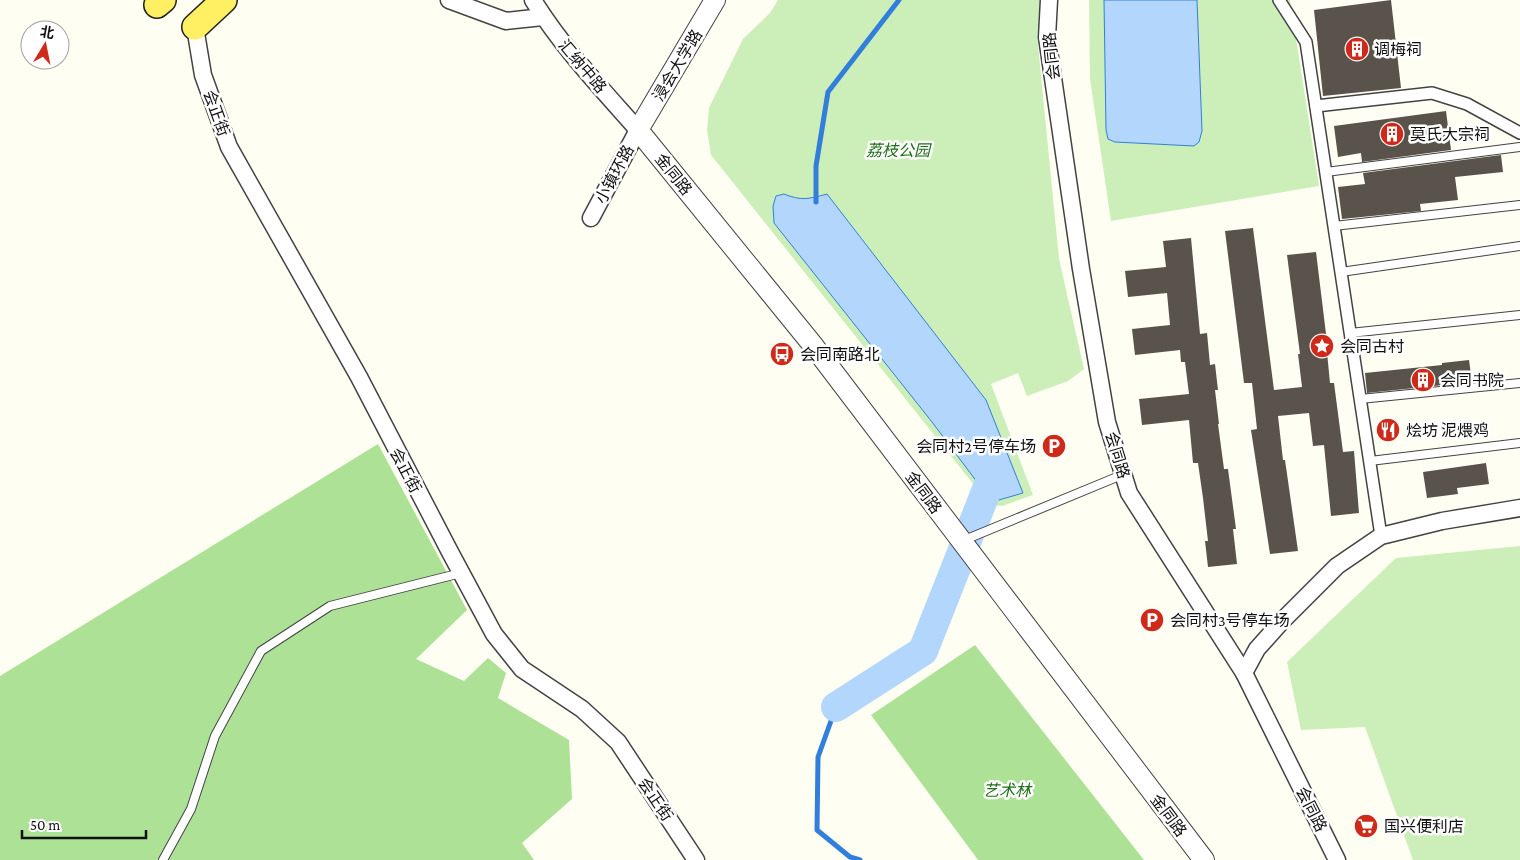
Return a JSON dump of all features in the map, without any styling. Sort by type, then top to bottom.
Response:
[{"type":"main road","points":[[196,27],[224,0]]},
{"type":"street","points":[[449,0],[506,21],[543,17]]},
{"type":"street","name":"汇纳中路","points":[[533,0],[543,17],[574,57],[638,130]]},
{"type":"street","name":"浸会大学路","points":[[638,130],[715,0]]},
{"type":"street","name":"会同路","points":[[1049,0],[1047,37],[1081,269],[1107,422],[1129,493],[1244,674],[1337,860]]},
{"type":"street","points":[[1279,0],[1306,42],[1381,536]]},
{"type":"street","name":"会正街","points":[[196,27],[204,75],[229,147],[359,377],[494,634],[522,669],[582,710],[618,742],[696,860]]},
{"type":"street","points":[[1316,106],[1432,93],[1467,104],[1520,133]]},
{"type":"street","name":"小镇环路","points":[[591,218],[638,130]]},
{"type":"street","name":"金同路","points":[[638,130],[812,344],[1204,860]]},
{"type":"street","points":[[1244,674],[1257,649],[1283,620],[1338,566],[1381,536],[1442,520],[1520,508]]},
{"type":"lane","points":[[1326,172],[1520,147]]},
{"type":"lane","points":[[1334,226],[1520,205]]},
{"type":"lane","points":[[1341,272],[1520,246]]},
{"type":"lane","points":[[1350,333],[1520,315]]},
{"type":"lane","points":[[1360,399],[1520,383]]},
{"type":"lane","points":[[1370,461],[1520,443]]},
{"type":"lane","points":[[961,541],[1117,477]]},
{"type":"lane","points":[[163,860],[191,809],[216,736],[262,651],[330,606],[461,574]]},
{"type":"green space","name":"荔枝公园","points":[[778,0],[1040,0],[1037,35],[1059,259],[1084,369],[1068,381],[1027,396],[1018,373],[991,384],[1033,495],[1002,506],[990,505],[711,155],[707,130],[709,108],[743,39],[770,13]]},
{"type":"green space","points":[[1089,0],[1290,0],[1319,186],[1111,221],[1090,79]]},
{"type":"green space","points":[[378,444],[467,610],[416,659],[464,681],[488,658],[506,673],[498,698],[569,740],[572,799],[522,843],[534,860],[0,860],[0,676]]},
{"type":"green space","points":[[1520,546],[1520,860],[1413,860],[1365,727],[1301,730],[1287,662],[1396,558]]},
{"type":"green space","name":"艺术林","points":[[975,645],[1144,860],[978,860],[871,715]]},
{"type":"water","points":[[1104,0],[1197,0],[1202,131],[1199,142],[1194,146],[1115,142],[1108,139],[1106,130]]},
{"type":"water","points":[[784,194],[795,198],[805,198],[827,194],[986,400],[1023,493],[992,502],[932,422],[774,223],[773,206],[776,196]]},
{"type":"building","name":"调梅祠","points":[[1391,0],[1401,88],[1323,96],[1314,10]]},
{"type":"building","name":"莫氏大宗祠","points":[[1446,111],[1451,150],[1362,162],[1361,153],[1338,157],[1334,126]]},
{"type":"building","points":[[1501,155],[1503,172],[1455,177],[1458,200],[1420,204],[1421,211],[1342,219],[1338,187],[1365,184],[1363,173]]},
{"type":"building","points":[[1253,228],[1274,390],[1302,387],[1298,354],[1300,354],[1287,255],[1316,252],[1330,383],[1334,383],[1343,452],[1354,451],[1359,513],[1331,516],[1324,445],[1313,446],[1309,413],[1278,416],[1283,460],[1285,460],[1298,551],[1270,554],[1251,430],[1257,429],[1252,383],[1244,383],[1225,231]]},
{"type":"building","points":[[1191,238],[1200,334],[1207,333],[1210,365],[1215,364],[1218,390],[1215,390],[1218,424],[1224,469],[1228,469],[1236,529],[1233,529],[1237,564],[1208,567],[1205,541],[1208,541],[1203,498],[1198,463],[1193,463],[1189,420],[1142,425],[1139,399],[1189,394],[1185,362],[1181,362],[1180,350],[1135,355],[1132,329],[1170,325],[1167,293],[1128,297],[1125,271],[1166,267],[1163,241]]},
{"type":"building","points":[[1469,360],[1472,382],[1367,393],[1365,373],[1442,365],[1442,363]]},
{"type":"building","points":[[1486,463],[1489,484],[1457,488],[1458,494],[1427,498],[1423,472]]},
{"type":"waterway","points":[[816,202],[816,166],[828,92],[899,0]]},
{"type":"waterway","points":[[836,707],[923,651],[993,474],[984,456]]},
{"type":"waterway","points":[[836,707],[818,757],[817,830],[850,857],[860,860]]},
{"type":"place","name":"调梅祠","points":[[1357,49]]},
{"type":"place","name":"莫氏大宗祠","points":[[1392,134]]},
{"type":"place","name":"会同古村","points":[[1322,346]]},
{"type":"place","name":"会同南路北","points":[[782,354]]},
{"type":"place","name":"会同书院","points":[[1423,380]]},
{"type":"place","name":"烩坊 泥煨鸡","points":[[1388,430]]},
{"type":"place","name":"会同村2号停车场","points":[[1054,446]]},
{"type":"place","name":"会同村3号停车场","points":[[1152,620]]},
{"type":"place","name":"国兴便利店","points":[[1366,826]]}]
